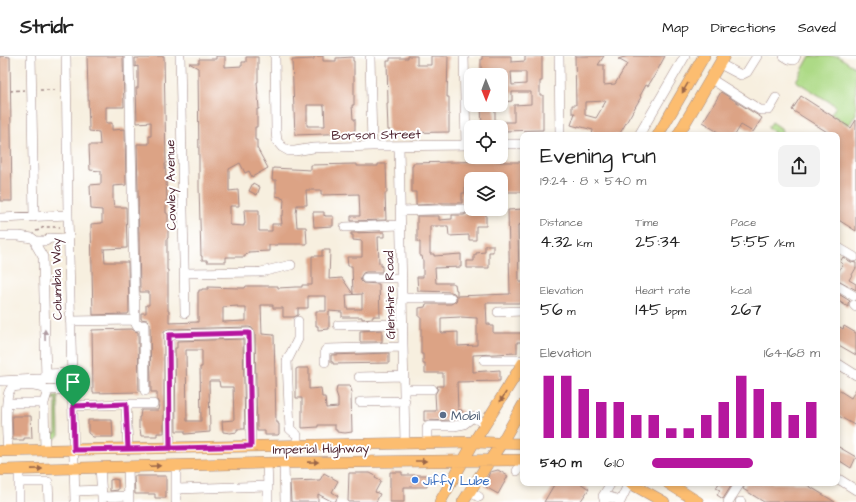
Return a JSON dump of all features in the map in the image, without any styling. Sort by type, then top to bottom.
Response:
[{"type":"main road","points":[[660,132],[704,56]]},
{"type":"main road","points":[[680,132],[722,60]]},
{"type":"main road","points":[[440,502],[474,442],[520,367]]},
{"type":"main road","points":[[463,502],[474,494],[490,460],[520,410]]},
{"type":"main road","name":"Imperial Highway","points":[[4,451],[474,442],[501,444],[520,440]]},
{"type":"main road","name":"Imperial Highway","points":[[0,470],[267,463],[520,460]]},
{"type":"main road","points":[[635,486],[663,502]]},
{"type":"main road","points":[[675,486],[698,502]]},
{"type":"street","points":[[31,56],[34,217]]},
{"type":"street","name":"Columbia Way","points":[[66,56],[68,239],[75,502]]},
{"type":"street","points":[[130,56],[134,320],[137,326],[144,325],[146,391]]},
{"type":"street","name":"Cowley Avenue","points":[[180,56],[185,313]]},
{"type":"street","name":"Borson Street","points":[[275,56],[277,141],[288,151],[313,148],[372,146],[464,145]]},
{"type":"street","points":[[370,56],[372,146]]},
{"type":"street","points":[[464,56],[468,120]]},
{"type":"street","points":[[559,56],[560,132]]},
{"type":"street","points":[[641,132],[685,56]]},
{"type":"street","points":[[722,60],[741,75],[747,72],[757,56]]},
{"type":"street","points":[[784,56],[794,60],[796,56]]},
{"type":"street","points":[[711,79],[760,110],[769,110],[776,98]]},
{"type":"street","points":[[508,144],[520,144]]},
{"type":"street","name":"Glenshire Road","points":[[399,146],[406,444]]},
{"type":"street","points":[[401,211],[463,209]]},
{"type":"street","points":[[0,218],[68,215]]},
{"type":"street","points":[[345,227],[401,225]]},
{"type":"street","points":[[0,236],[19,236],[34,240],[46,241],[50,238],[68,239]]},
{"type":"street","points":[[34,240],[43,257],[46,377]]},
{"type":"street","points":[[840,249],[854,257]]},
{"type":"street","points":[[185,273],[261,272],[291,265]]},
{"type":"street","points":[[366,278],[402,278]]},
{"type":"street","points":[[840,289],[854,303]]},
{"type":"street","points":[[402,298],[451,298]]},
{"type":"street","points":[[498,312],[520,311]]},
{"type":"street","points":[[70,321],[134,320]]},
{"type":"street","points":[[297,446],[297,435],[290,429],[287,361],[298,339],[298,321]]},
{"type":"street","points":[[338,325],[403,324]]},
{"type":"street","points":[[170,448],[169,335],[249,333],[251,446]]},
{"type":"street","points":[[325,362],[325,351],[327,349],[404,347]]},
{"type":"street","points":[[484,360],[520,362]]},
{"type":"street","points":[[840,365],[856,375]]},
{"type":"street","points":[[0,381],[72,376]]},
{"type":"street","points":[[360,377],[404,376]]},
{"type":"street","points":[[4,451],[7,400],[9,390],[11,388],[15,386],[35,386],[48,390],[72,389]]},
{"type":"street","points":[[404,390],[432,389]]},
{"type":"street","points":[[45,450],[44,403],[48,390]]},
{"type":"street","points":[[360,402],[405,401]]},
{"type":"street","points":[[13,403],[44,403]]},
{"type":"street","points":[[126,404],[128,449]]},
{"type":"street","points":[[73,406],[153,404]]},
{"type":"street","points":[[427,443],[427,428],[429,426],[454,426],[464,424],[473,417],[485,424]]},
{"type":"street","points":[[454,426],[454,443]]},
{"type":"street","points":[[267,463],[268,502]]},
{"type":"street","points":[[284,463],[287,498]]},
{"type":"street","points":[[176,466],[176,502]]},
{"type":"street","points":[[517,471],[520,466]]},
{"type":"street","points":[[100,467],[101,496]]},
{"type":"street","points":[[75,491],[129,499],[128,467]]},
{"type":"street","points":[[18,469],[20,502]]},
{"type":"street","points":[[840,480],[856,490]]},
{"type":"street","points":[[19,482],[48,482],[48,502]]},
{"type":"street","points":[[44,482],[44,502]]},
{"type":"street","points":[[176,489],[268,486]]},
{"type":"street","points":[[604,499],[610,486]]},
{"type":"street","points":[[604,499],[611,497],[620,502],[628,486]]},
{"type":"street","points":[[728,502],[738,486]]},
{"type":"green space","points":[[810,56],[838,56],[856,68],[856,114],[849,125],[831,114],[836,106],[796,81]]},
{"type":"green space","points":[[772,122],[781,128],[782,132],[774,132],[768,128]]},
{"type":"green space","points":[[58,396],[59,435],[53,441],[50,441],[51,434],[56,433],[56,399],[51,398]]},
{"type":"building","points":[[0,56],[10,57],[12,201],[0,201]]},
{"type":"building","points":[[87,56],[123,56],[124,107],[106,107],[106,123],[112,123],[112,130],[125,129],[126,185],[113,186],[113,201],[114,207],[126,207],[127,248],[104,249],[105,262],[128,262],[128,314],[93,315],[91,224],[102,223],[102,210],[91,209],[90,185],[101,184],[101,171],[90,170],[89,145],[100,145],[99,132],[89,131]]},
{"type":"building","points":[[149,56],[164,56],[169,323],[198,322],[198,292],[202,289],[208,289],[208,287],[245,288],[246,286],[278,286],[278,288],[312,285],[312,256],[322,256],[322,250],[330,250],[329,279],[342,278],[353,294],[352,266],[348,266],[347,257],[362,257],[362,241],[353,240],[353,235],[351,235],[351,233],[384,232],[384,237],[378,237],[379,263],[381,263],[382,266],[382,272],[366,272],[363,273],[360,278],[363,283],[379,284],[380,316],[362,319],[362,317],[342,317],[342,312],[329,311],[329,329],[318,330],[318,326],[316,326],[316,311],[326,311],[326,296],[308,296],[308,308],[298,308],[298,315],[294,317],[283,317],[283,308],[273,308],[273,305],[261,305],[262,334],[274,335],[276,422],[279,424],[278,435],[265,435],[265,431],[257,431],[255,333],[252,328],[249,327],[169,329],[164,331],[164,433],[157,433],[157,436],[141,436],[139,429],[139,417],[141,410],[158,410],[159,404],[157,400],[157,392],[151,392],[150,324],[147,320],[141,319],[141,313],[146,313],[146,305],[149,305],[149,292],[140,292],[137,144],[149,144],[149,136],[151,136],[151,122],[137,123],[136,88],[138,88],[138,66],[135,67],[135,58],[149,58]],"holes":[[[362,294],[362,309],[347,309],[346,295]],[[238,306],[238,308],[246,308],[246,321],[223,322],[223,307]]]},
{"type":"building","points":[[216,56],[225,56],[225,67],[242,66],[242,62],[246,62],[246,57],[258,57],[257,82],[259,109],[257,109],[255,140],[257,140],[257,148],[268,168],[252,177],[249,171],[245,173],[240,163],[229,169],[229,191],[238,190],[239,206],[230,206],[230,225],[244,226],[244,210],[259,210],[259,231],[272,231],[272,224],[282,224],[281,215],[283,215],[284,199],[276,196],[276,180],[272,180],[273,168],[311,170],[311,165],[357,164],[357,166],[378,166],[378,164],[386,164],[386,220],[351,221],[351,216],[360,216],[359,194],[321,195],[321,190],[306,190],[307,205],[297,205],[296,214],[297,227],[306,227],[307,244],[269,245],[269,251],[248,252],[245,257],[226,257],[226,262],[207,262],[207,260],[202,260],[199,187],[198,68],[189,63],[199,63],[199,59],[216,59]]},
{"type":"building","points":[[314,56],[323,56],[323,61],[336,61],[336,58],[353,57],[354,105],[352,105],[353,119],[355,119],[354,133],[295,135],[292,60],[314,59]],"holes":[[[307,105],[324,105],[325,126],[307,126]]]},
{"type":"building","points":[[408,56],[417,56],[417,65],[431,65],[431,56],[448,56],[447,97],[449,97],[449,132],[390,133],[390,130],[388,130],[387,61],[390,61],[390,58],[408,58]]},
{"type":"building","points":[[482,56],[511,56],[511,62],[525,61],[525,56],[542,56],[542,81],[540,81],[540,95],[543,95],[543,130],[508,131],[508,122],[514,122],[514,105],[531,104],[531,92],[512,92],[512,101],[508,101],[508,68],[481,68]],"holes":[[[511,72],[526,72],[526,84],[512,85]]]},
{"type":"building","points":[[575,56],[604,56],[598,65],[604,65],[604,85],[615,84],[627,64],[618,59],[628,56],[665,56],[648,86],[646,85],[640,96],[641,97],[621,132],[593,132],[593,130],[571,125],[575,113],[572,113],[572,105],[576,105]],"holes":[[[606,101],[596,118],[585,115],[585,102]]]},
{"type":"building","points":[[721,92],[762,118],[753,132],[741,125],[737,132],[718,132],[703,122]]},
{"type":"building","points":[[801,96],[851,128],[856,120],[856,231],[840,221],[840,132],[827,132],[792,110]]},
{"type":"building","points":[[481,112],[495,112],[495,120],[482,120]]},
{"type":"building","points":[[464,162],[464,164],[508,164],[508,162],[520,162],[520,192],[508,192],[508,172],[464,172],[464,193],[462,193],[462,203],[416,205],[416,192],[412,192],[413,163]]},
{"type":"building","points":[[253,183],[260,187],[257,195],[249,191]]},
{"type":"building","points":[[520,209],[520,225],[518,225],[520,303],[486,303],[487,324],[493,326],[493,333],[520,333],[520,342],[517,342],[517,353],[473,355],[473,372],[500,370],[500,381],[457,382],[458,410],[462,410],[462,418],[453,420],[424,421],[424,411],[436,411],[435,394],[438,389],[437,386],[443,386],[443,373],[425,373],[423,354],[421,354],[421,317],[419,317],[419,308],[425,307],[426,304],[451,304],[456,301],[457,298],[454,293],[451,292],[418,291],[417,277],[423,277],[423,261],[422,256],[420,256],[420,242],[417,242],[417,216],[439,216],[439,220],[452,219],[452,215],[486,216],[486,226],[476,226],[476,240],[469,240],[469,235],[449,236],[448,226],[430,226],[430,254],[434,254],[434,256],[461,254],[461,267],[435,268],[436,283],[455,284],[457,296],[510,294],[508,210]],"holes":[[[441,318],[477,318],[477,345],[458,346],[458,332],[441,333]]]},
{"type":"building","points":[[313,212],[324,212],[324,216],[333,216],[333,226],[314,227]]},
{"type":"building","points":[[485,245],[493,245],[493,252],[489,252],[489,268],[467,268],[467,261],[474,261],[474,255],[476,255],[476,253],[485,252]]},
{"type":"building","points":[[843,257],[856,263],[856,268],[849,280],[856,284],[856,290],[840,281],[840,268],[843,264],[840,262]]},
{"type":"building","points":[[840,295],[850,301],[848,303],[848,307],[840,302]]},
{"type":"building","points":[[844,326],[856,333],[856,355],[840,346],[840,327],[843,329]]},
{"type":"building","points":[[132,329],[138,332],[139,392],[93,393],[92,330]]},
{"type":"building","points":[[382,330],[382,342],[360,342],[360,331]]},
{"type":"building","points":[[243,339],[245,429],[237,429],[237,432],[230,433],[223,432],[222,421],[234,420],[233,387],[220,387],[219,381],[209,381],[210,432],[185,434],[185,431],[176,431],[175,348],[177,348],[177,341]],"holes":[[[186,350],[202,350],[202,367],[200,367],[201,421],[187,421]]]},
{"type":"building","points":[[389,353],[389,363],[333,364],[333,362],[331,362],[331,355]]},
{"type":"building","points":[[309,368],[309,389],[321,388],[322,397],[325,397],[326,408],[338,407],[336,392],[337,386],[350,386],[352,392],[352,432],[337,432],[337,430],[335,430],[335,425],[318,425],[318,427],[302,428],[302,398],[296,398],[296,369]]},
{"type":"building","points":[[856,389],[856,426],[840,417],[840,391],[851,398]]},
{"type":"building","points":[[12,416],[31,416],[32,438],[13,440]]},
{"type":"building","points":[[88,420],[112,420],[113,437],[93,437],[88,433]]},
{"type":"building","points":[[840,448],[856,457],[851,468],[840,461]]},
{"type":"building","points":[[498,470],[508,476],[498,494],[484,486],[490,472]]},
{"type":"building","points":[[390,472],[402,472],[402,475],[427,475],[427,487],[404,487],[404,502],[390,502]]},
{"type":"building","points":[[324,473],[338,481],[332,492],[338,496],[335,502],[318,494],[318,502],[291,502],[290,481],[320,480]]},
{"type":"building","points":[[349,473],[370,473],[381,481],[375,492],[380,494],[376,502],[348,502]]},
{"type":"building","points":[[134,476],[166,476],[166,498],[155,498],[155,494],[135,494]]},
{"type":"building","points":[[110,480],[118,480],[118,490],[110,491]]},
{"type":"building","points":[[553,486],[584,486],[589,489],[580,502],[544,502]]},
{"type":"building","points":[[717,486],[731,486],[723,499],[717,495],[720,490],[716,488]]},
{"type":"building","points":[[744,486],[809,486],[835,502],[764,502],[743,489]]},
{"type":"place","name":"Mobil","points":[[443,415]]},
{"type":"place","name":"Jiffy Lube","points":[[415,480]]},
{"type":"route","points":[[73,406],[74,450],[128,449],[170,448],[251,446],[249,333],[169,335],[170,448],[128,449],[126,404],[73,406]]}]
